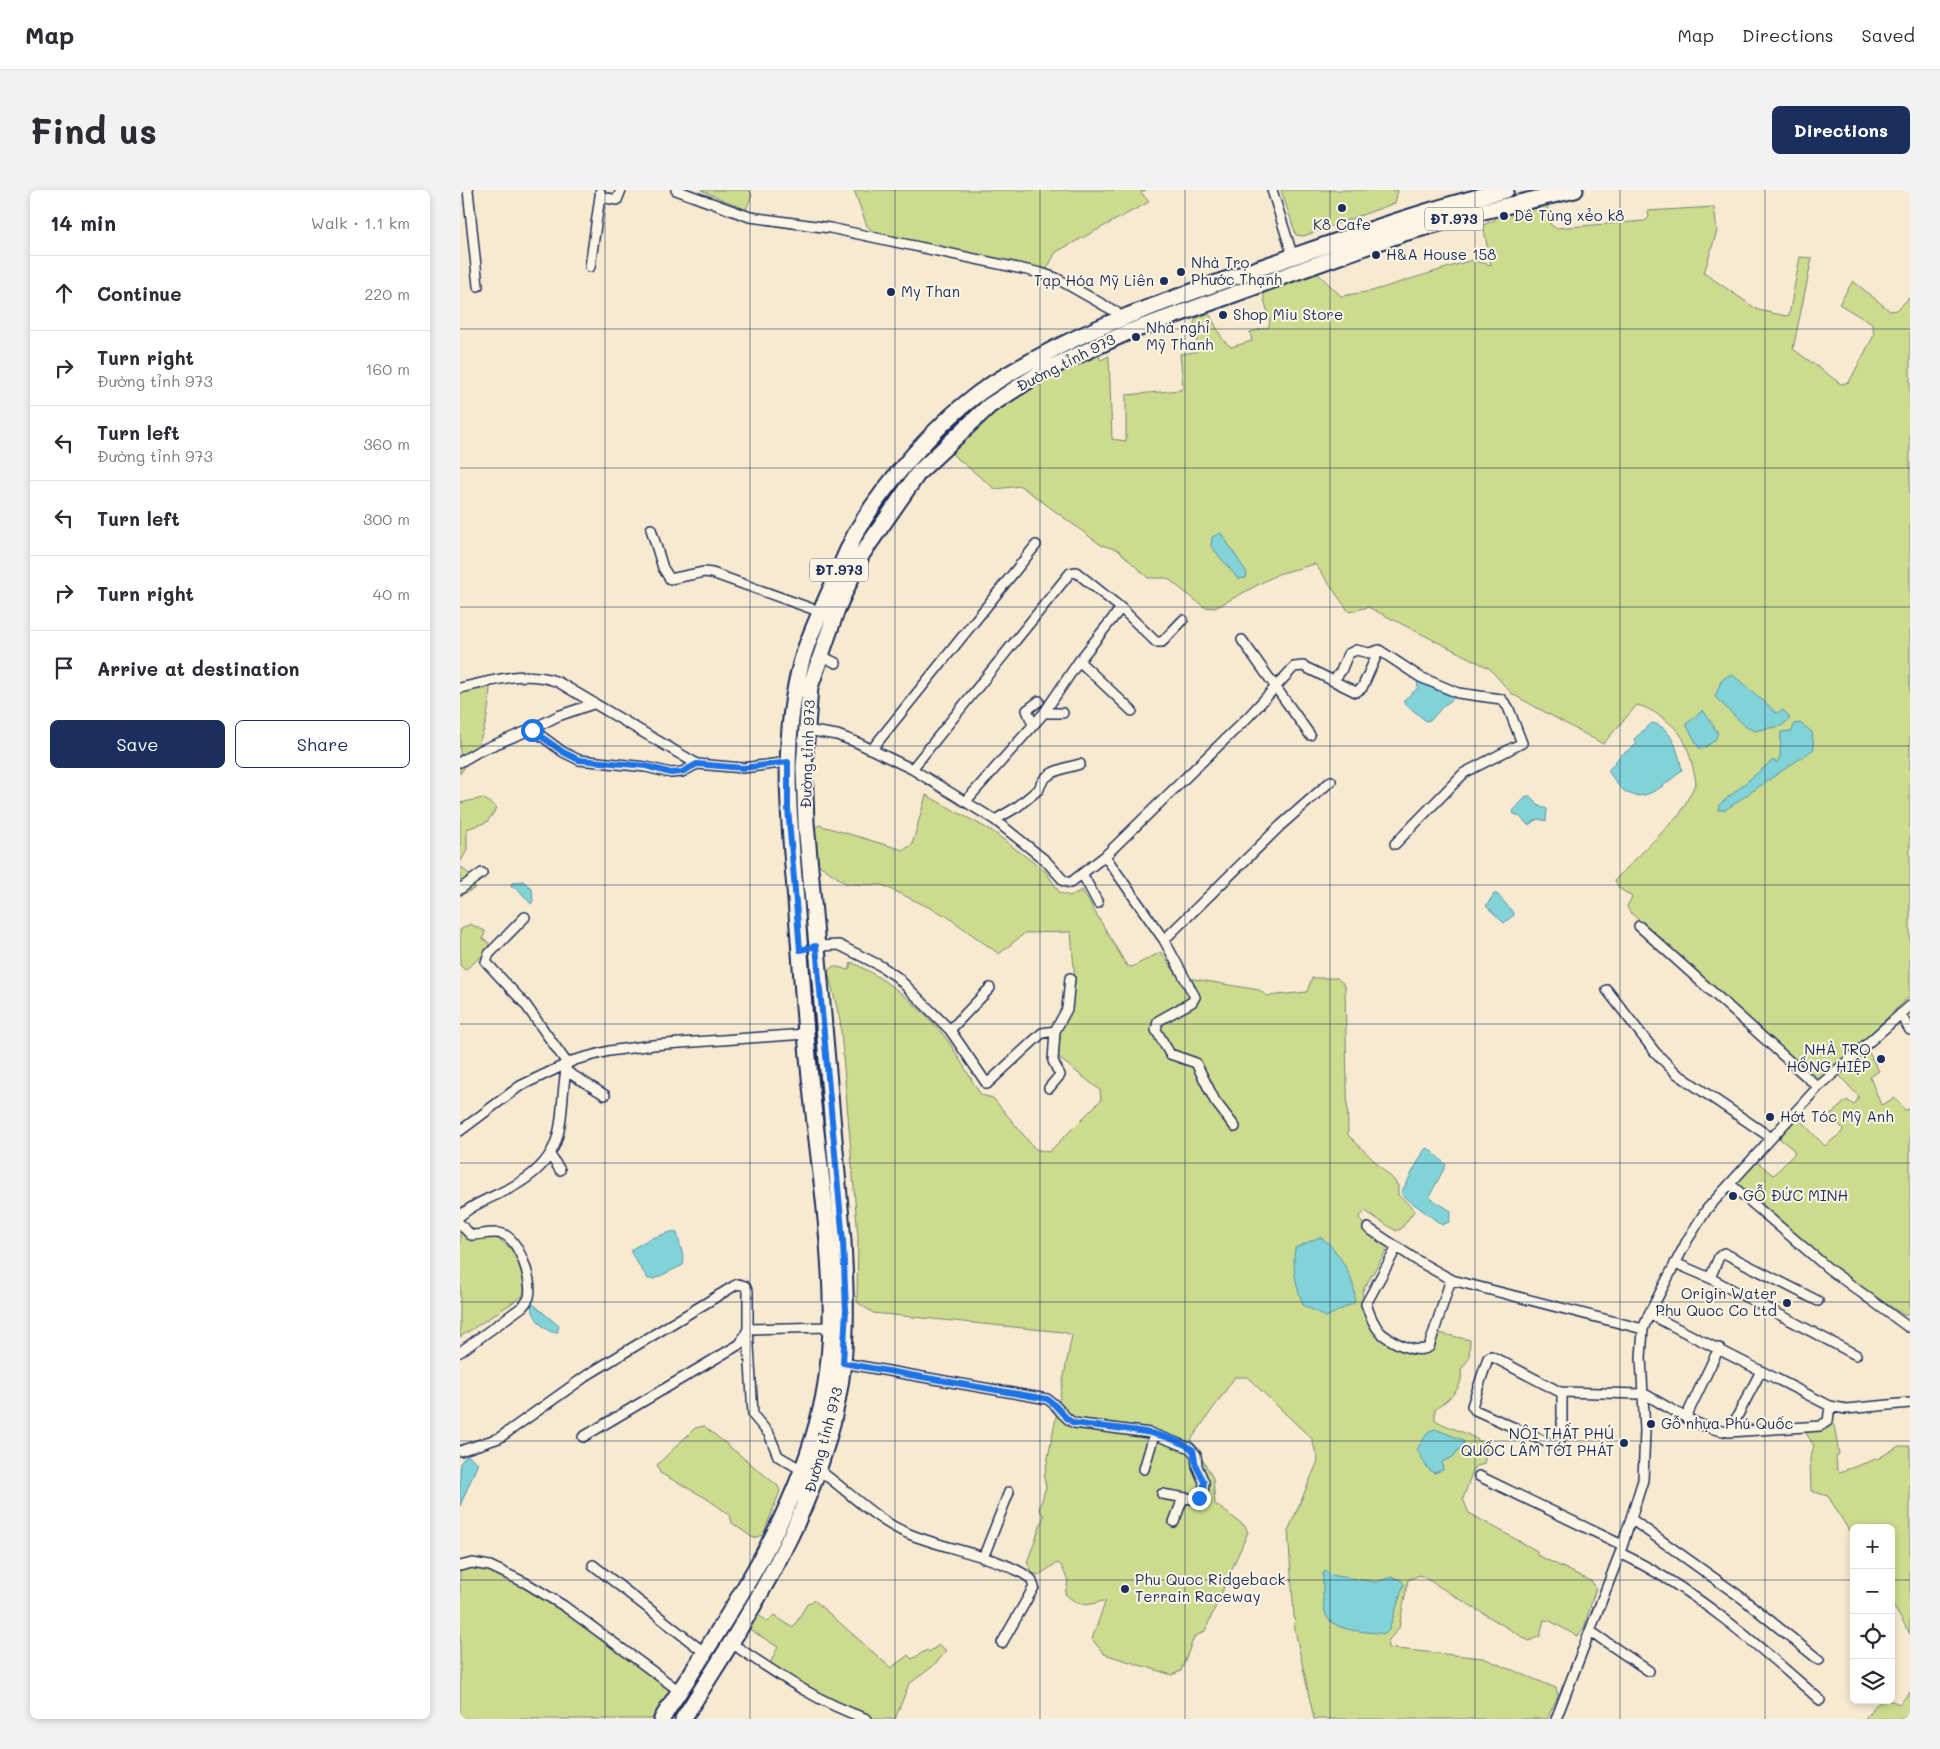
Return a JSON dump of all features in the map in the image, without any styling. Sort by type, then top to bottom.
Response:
[{"type":"main road","name":"Đường tỉnh 973","points":[[1334,250],[1427,211],[1506,190]]},
{"type":"main road","name":"Đường tỉnh 973","points":[[662,1719],[678,1690],[705,1653],[777,1529],[802,1470],[821,1409],[831,1327],[830,1258],[806,1034],[788,808],[788,762],[793,709],[802,662],[820,612],[857,531],[896,476],[933,434],[976,395],[1013,371],[1051,350],[1120,318],[1299,260],[1444,221],[1575,190]]},
{"type":"main road","name":"Đường tỉnh 973","points":[[683,1719],[731,1643],[781,1555],[807,1500],[829,1434],[843,1363],[846,1310],[843,1241],[806,824],[806,730],[810,687],[820,655],[862,554],[919,472],[989,406],[1025,381],[1067,359],[1299,260]]},
{"type":"main road","points":[[1120,318],[1126,333]]},
{"type":"main road","points":[[800,950],[816,946]]},
{"type":"street","points":[[468,190],[478,286]]},
{"type":"street","points":[[590,267],[600,193],[617,200],[621,190]]},
{"type":"street","points":[[676,190],[750,217],[830,228],[1042,273],[1056,278],[1116,312],[1120,318]]},
{"type":"street","points":[[1272,190],[1299,260]]},
{"type":"street","points":[[651,529],[663,568],[670,579],[704,572],[712,573],[820,612]]},
{"type":"street","points":[[872,749],[1036,545]]},
{"type":"street","points":[[912,769],[1070,573],[1076,572],[1159,642],[1183,620]]},
{"type":"street","points":[[966,801],[1044,713],[1079,661],[1121,608]]},
{"type":"street","points":[[1242,640],[1310,734]]},
{"type":"street","points":[[1333,681],[1341,671],[1348,654],[1356,650],[1369,653],[1380,650],[1420,677],[1458,693],[1501,699],[1508,706],[1522,744],[1464,773],[1394,844]]},
{"type":"street","points":[[806,730],[837,735],[872,749],[912,769],[995,820],[1046,861],[1064,881],[1073,882],[1105,856],[1276,688],[1294,667],[1298,666],[1351,690],[1359,691],[1380,650]]},
{"type":"street","points":[[820,655],[836,663]]},
{"type":"street","points":[[1079,661],[1132,711]]},
{"type":"street","points":[[460,688],[518,676],[542,676],[558,682],[697,764],[743,768],[788,762]]},
{"type":"street","points":[[1033,725],[1027,710],[1039,701]]},
{"type":"street","points":[[460,762],[479,751],[532,730],[558,716],[593,704]]},
{"type":"street","points":[[1044,713],[1063,714]]},
{"type":"street","points":[[532,730],[563,752],[579,760],[646,766],[671,773],[682,772],[697,764]]},
{"type":"street","points":[[995,820],[1017,807],[1039,789],[1040,781],[1047,775],[1080,764]]},
{"type":"street","points":[[1164,940],[1280,826],[1331,781]]},
{"type":"street","points":[[1105,856],[1164,940],[1194,997],[1192,1002],[1158,1021],[1156,1030],[1170,1054],[1196,1063],[1215,1101],[1235,1127]]},
{"type":"street","points":[[460,889],[482,873]]},
{"type":"street","points":[[1083,875],[1098,903]]},
{"type":"street","points":[[525,917],[489,954],[486,962],[525,1004],[566,1067],[605,1095]]},
{"type":"street","points":[[1639,926],[1818,1087]]},
{"type":"street","points":[[816,946],[839,945],[881,966],[916,994],[950,1030],[988,1084],[1042,1033],[1055,1031]]},
{"type":"street","points":[[1049,1088],[1060,1075],[1053,1061],[1055,1031],[1067,1009],[1070,978]]},
{"type":"street","points":[[950,1030],[990,988]]},
{"type":"street","points":[[1607,990],[1655,1052],[1676,1074],[1770,1137]]},
{"type":"street","points":[[1556,1719],[1621,1549],[1643,1480],[1645,1431],[1642,1393],[1643,1329],[1649,1314],[1706,1209],[1770,1137],[1818,1087],[1910,1006]]},
{"type":"street","points":[[1900,1014],[1910,1030]]},
{"type":"street","points":[[460,1131],[520,1086],[609,1051],[652,1045],[806,1034]]},
{"type":"street","points":[[460,1216],[521,1182],[542,1165],[550,1155],[557,1141],[566,1067]]},
{"type":"street","points":[[550,1155],[560,1170]]},
{"type":"street","points":[[1730,1184],[1828,1270],[1908,1327]]},
{"type":"street","points":[[460,1224],[471,1235],[501,1234],[512,1241],[526,1270],[530,1291],[528,1300],[522,1307],[460,1352]]},
{"type":"street","points":[[1368,1228],[1451,1279],[1643,1329]]},
{"type":"street","points":[[1397,1247],[1366,1304],[1382,1333],[1412,1349],[1421,1351],[1429,1347],[1451,1279]]},
{"type":"street","points":[[1710,1278],[1719,1257],[1724,1254],[1818,1302]]},
{"type":"street","points":[[1675,1263],[1710,1278],[1856,1356]]},
{"type":"street","points":[[460,1451],[499,1438],[589,1374],[738,1284],[745,1286],[748,1292],[748,1329],[753,1415],[769,1434],[778,1456],[802,1470]]},
{"type":"street","points":[[1649,1314],[1830,1406],[1846,1409],[1910,1403]]},
{"type":"street","points":[[748,1329],[831,1327]]},
{"type":"street","points":[[583,1438],[740,1344],[748,1329]]},
{"type":"street","points":[[1686,1416],[1719,1348]]},
{"type":"street","points":[[1562,1393],[1562,1437],[1559,1445],[1555,1446],[1551,1446],[1475,1410],[1472,1406],[1488,1358],[1491,1356],[1562,1393],[1642,1393],[1714,1431],[1729,1432],[1820,1426],[1828,1421],[1830,1406]]},
{"type":"street","points":[[843,1363],[1047,1399],[1054,1404],[1064,1417],[1074,1423],[1154,1435],[1190,1448],[1196,1455],[1196,1466],[1204,1482],[1203,1495],[1199,1498],[1183,1498],[1162,1494]]},
{"type":"street","points":[[1729,1432],[1761,1371]]},
{"type":"street","points":[[1144,1469],[1154,1435]]},
{"type":"street","points":[[817,1469],[890,1525],[916,1536],[1017,1569],[1032,1578],[1034,1584],[1002,1643]]},
{"type":"street","points":[[1479,1476],[1621,1549],[1649,1566],[1691,1594],[1769,1655],[1820,1700]]},
{"type":"street","points":[[983,1558],[1009,1492]]},
{"type":"street","points":[[1174,1522],[1183,1498]]},
{"type":"street","points":[[1631,1519],[1742,1598],[1819,1660]]},
{"type":"street","points":[[460,1566],[472,1563],[490,1566],[526,1583],[564,1606],[678,1690]]},
{"type":"street","points":[[593,1566],[705,1653]]},
{"type":"street","points":[[1590,1631],[1649,1670]]},
{"type":"street","points":[[731,1643],[796,1688],[827,1704],[867,1719]]},
{"type":"green space","points":[[701,190],[749,190],[752,195],[746,210]]},
{"type":"green space","points":[[854,190],[1146,190],[1141,192],[1149,202],[1056,252],[1047,269],[1039,269],[878,235],[867,226]]},
{"type":"green space","points":[[1281,190],[1398,190],[1395,203],[1304,236],[1296,235]]},
{"type":"green space","points":[[1547,203],[1550,224],[1555,228],[1645,221],[1649,217],[1648,211],[1714,207],[1717,231],[1704,273],[1758,310],[1786,316],[1789,315],[1800,257],[1812,258],[1793,349],[1841,384],[1849,382],[1874,335],[1872,324],[1839,304],[1853,281],[1890,311],[1897,310],[1910,297],[1910,996],[1825,1077],[1818,1080],[1740,1013],[1629,911],[1627,906],[1632,897],[1619,888],[1615,880],[1680,814],[1696,783],[1683,738],[1676,729],[1660,716],[1637,705],[1603,744],[1512,694],[1489,668],[1368,607],[1349,612],[1315,564],[1278,574],[1215,608],[1204,607],[1167,578],[1148,578],[1118,550],[1101,545],[1021,486],[995,489],[953,455],[950,447],[1034,378],[1095,350],[1101,360],[1109,356],[1112,439],[1126,441],[1126,395],[1181,390],[1183,387],[1180,354],[1196,352],[1198,350],[1194,322],[1196,318],[1209,313],[1223,340],[1231,347],[1252,341],[1250,332],[1269,327],[1270,322],[1263,293],[1264,288],[1313,269],[1341,296],[1372,291],[1472,260],[1491,265],[1483,225],[1495,220],[1496,214]]},
{"type":"green space","points":[[484,686],[490,687],[485,724],[479,743],[460,774],[460,691]]},
{"type":"green space","points":[[926,795],[992,831],[1046,872],[1060,893],[1070,896],[1082,890],[1127,966],[1132,967],[1161,952],[1181,981],[1188,978],[1259,990],[1267,996],[1307,992],[1312,978],[1337,978],[1345,985],[1348,1135],[1394,1180],[1398,1186],[1398,1195],[1415,1210],[1401,1229],[1396,1231],[1365,1211],[1359,1218],[1367,1229],[1389,1246],[1362,1292],[1369,1316],[1380,1331],[1396,1342],[1418,1353],[1439,1333],[1470,1340],[1469,1358],[1461,1370],[1458,1388],[1435,1410],[1435,1420],[1475,1438],[1487,1447],[1484,1464],[1474,1467],[1463,1499],[1469,1513],[1537,1551],[1537,1555],[1591,1581],[1596,1587],[1584,1628],[1577,1636],[1550,1621],[1544,1620],[1540,1636],[1529,1641],[1420,1575],[1408,1580],[1399,1628],[1388,1641],[1388,1648],[1483,1658],[1556,1688],[1558,1696],[1547,1719],[1314,1719],[1295,1630],[1288,1531],[1318,1461],[1312,1439],[1247,1377],[1235,1377],[1191,1440],[1213,1478],[1215,1504],[1245,1526],[1248,1532],[1205,1631],[1194,1637],[1181,1671],[1172,1675],[1104,1654],[1092,1639],[1106,1600],[1084,1605],[1071,1599],[1065,1594],[1068,1581],[1061,1565],[1057,1563],[1039,1575],[1032,1573],[1027,1562],[1044,1516],[1039,1509],[1046,1487],[1044,1478],[1072,1335],[1063,1332],[873,1313],[857,1302],[858,1237],[840,1020],[828,972],[833,966],[849,970],[851,962],[879,977],[905,996],[949,1042],[981,1095],[993,1098],[1035,1149],[1049,1152],[1101,1100],[1100,1090],[1060,1059],[1055,1051],[1062,1020],[1070,1010],[1075,981],[1071,932],[1025,933],[999,954],[945,915],[882,885],[847,884],[819,865],[813,830],[819,825],[903,850],[912,845]]},
{"type":"green space","points":[[483,798],[497,808],[487,822],[467,829],[467,850],[460,863],[460,803]]},
{"type":"green space","points":[[460,866],[469,874],[475,888],[460,896]]},
{"type":"green space","points":[[470,924],[485,931],[483,939],[489,943],[488,951],[465,970],[460,965],[460,930]]},
{"type":"green space","points":[[1868,1051],[1879,1071],[1870,1077],[1881,1105],[1895,1098],[1905,1110],[1910,1109],[1910,1315],[1904,1315],[1830,1268],[1734,1182],[1756,1161],[1773,1175],[1794,1154],[1794,1150],[1780,1139],[1779,1135],[1793,1118],[1797,1117],[1825,1146],[1842,1132],[1843,1129],[1831,1114],[1847,1100],[1854,1105],[1859,1097],[1839,1075],[1863,1052]]},
{"type":"green space","points":[[460,1232],[464,1232],[471,1241],[495,1238],[509,1247],[522,1270],[524,1295],[460,1337]]},
{"type":"green space","points":[[1830,1422],[1834,1425],[1839,1454],[1836,1457],[1837,1469],[1840,1472],[1879,1458],[1899,1446],[1910,1446],[1910,1634],[1895,1609],[1895,1524],[1850,1524],[1850,1532],[1828,1496],[1811,1491],[1810,1458],[1814,1446],[1806,1433]]},
{"type":"green space","points":[[704,1426],[778,1486],[780,1491],[763,1535],[753,1538],[732,1523],[730,1515],[706,1498],[660,1473],[657,1465],[695,1428]]},
{"type":"green space","points":[[467,1568],[490,1569],[525,1586],[562,1609],[666,1685],[669,1692],[652,1719],[460,1719],[460,1570]]},
{"type":"green space","points":[[814,1600],[891,1668],[908,1655],[912,1659],[927,1650],[929,1652],[939,1645],[947,1651],[932,1667],[909,1684],[895,1719],[873,1719],[805,1687],[772,1667],[771,1661],[778,1647],[746,1627],[754,1612],[768,1622],[774,1615],[793,1628],[807,1604]]},
{"type":"green space","points":[[1910,1692],[1910,1719],[1865,1719],[1878,1704],[1895,1704],[1895,1702],[1899,1704]]},
{"type":"water","points":[[1221,533],[1247,573],[1246,578],[1238,579],[1211,546],[1212,537]]},
{"type":"water","points":[[1729,675],[1733,675],[1776,713],[1783,710],[1789,716],[1789,720],[1781,726],[1754,731],[1746,727],[1715,697],[1721,681]]},
{"type":"water","points":[[1417,680],[1421,680],[1456,697],[1443,706],[1431,720],[1426,721],[1404,703],[1404,700],[1418,688]]},
{"type":"water","points":[[1703,710],[1718,733],[1715,740],[1703,749],[1699,748],[1686,724]]},
{"type":"water","points":[[1652,723],[1665,729],[1669,735],[1679,756],[1682,770],[1665,785],[1651,793],[1637,796],[1620,788],[1608,771],[1620,756],[1637,744],[1634,739]]},
{"type":"water","points":[[1800,723],[1812,732],[1814,749],[1725,810],[1718,810],[1719,805],[1773,760],[1777,763],[1780,756],[1781,732],[1792,731],[1794,724]]},
{"type":"water","points":[[1527,796],[1530,796],[1539,806],[1547,809],[1546,821],[1538,819],[1528,825],[1519,816],[1514,814],[1513,811]]},
{"type":"water","points":[[523,881],[532,889],[533,901],[531,904],[518,889],[511,887],[512,883]]},
{"type":"water","points":[[1494,894],[1497,894],[1514,913],[1504,923],[1486,906]]},
{"type":"water","points":[[1428,1148],[1446,1165],[1430,1195],[1430,1198],[1451,1211],[1449,1222],[1442,1225],[1402,1195],[1402,1191],[1425,1149]]},
{"type":"water","points":[[674,1231],[677,1233],[684,1260],[683,1265],[654,1279],[648,1279],[631,1253],[632,1249],[649,1239]]},
{"type":"water","points":[[1320,1237],[1333,1248],[1345,1267],[1355,1296],[1354,1303],[1326,1317],[1303,1305],[1294,1270],[1295,1248]]},
{"type":"water","points":[[533,1304],[559,1326],[557,1333],[548,1330],[540,1324],[532,1311],[531,1306]]},
{"type":"water","points":[[1435,1429],[1463,1440],[1464,1443],[1453,1457],[1442,1462],[1443,1470],[1434,1473],[1427,1468],[1417,1449],[1429,1431]]},
{"type":"water","points":[[467,1455],[478,1463],[460,1506],[460,1463]]},
{"type":"water","points":[[1326,1571],[1330,1575],[1376,1582],[1392,1577],[1401,1580],[1404,1584],[1389,1630],[1385,1634],[1350,1630],[1334,1624],[1328,1619],[1323,1598],[1323,1573]]},
{"type":"place","name":"K8 Cafe","points":[[1342,208]]},
{"type":"place","name":"Dê Tùng xẻo k8","points":[[1504,216]]},
{"type":"place","name":"H&A House 158","points":[[1376,255]]},
{"type":"place","name":"Nhà Trọ Phước Thạnh","points":[[1181,272]]},
{"type":"place","name":"Tạp Hóa Mỹ Liên","points":[[1164,281]]},
{"type":"place","name":"My Than","points":[[891,292]]},
{"type":"place","name":"Shop Miu Store","points":[[1223,315]]},
{"type":"place","name":"Nhà nghỉ Mỹ Thanh","points":[[1136,337]]},
{"type":"place","name":"NHÀ TRỌ HỒNG HIỆP","points":[[1881,1059]]},
{"type":"place","name":"Hớt Tóc Mỹ Anh","points":[[1770,1117]]},
{"type":"place","name":"GỖ ĐỨC MINH","points":[[1733,1196]]},
{"type":"place","name":"Origin Water Phu Quoc Co Ltd","points":[[1787,1303]]},
{"type":"place","name":"Gỗ nhựa Phú Quốc","points":[[1651,1424]]},
{"type":"place","name":"NỘI THẤT PHÚ QUỐC LÂM TỚI PHÁT","points":[[1624,1443]]},
{"type":"place","name":"Phu Quoc Ridgeback Terrain Raceway","points":[[1125,1589]]},
{"type":"route","points":[[532,730],[563,752],[579,760],[646,766],[671,773],[682,772],[697,764],[723,768],[743,768],[788,762],[788,808],[800,950],[816,946],[843,1241],[846,1310],[843,1363],[1047,1399],[1054,1404],[1064,1417],[1074,1423],[1150,1433],[1170,1440],[1190,1448],[1196,1455],[1196,1466],[1204,1482],[1204,1492],[1199,1498]]}]
